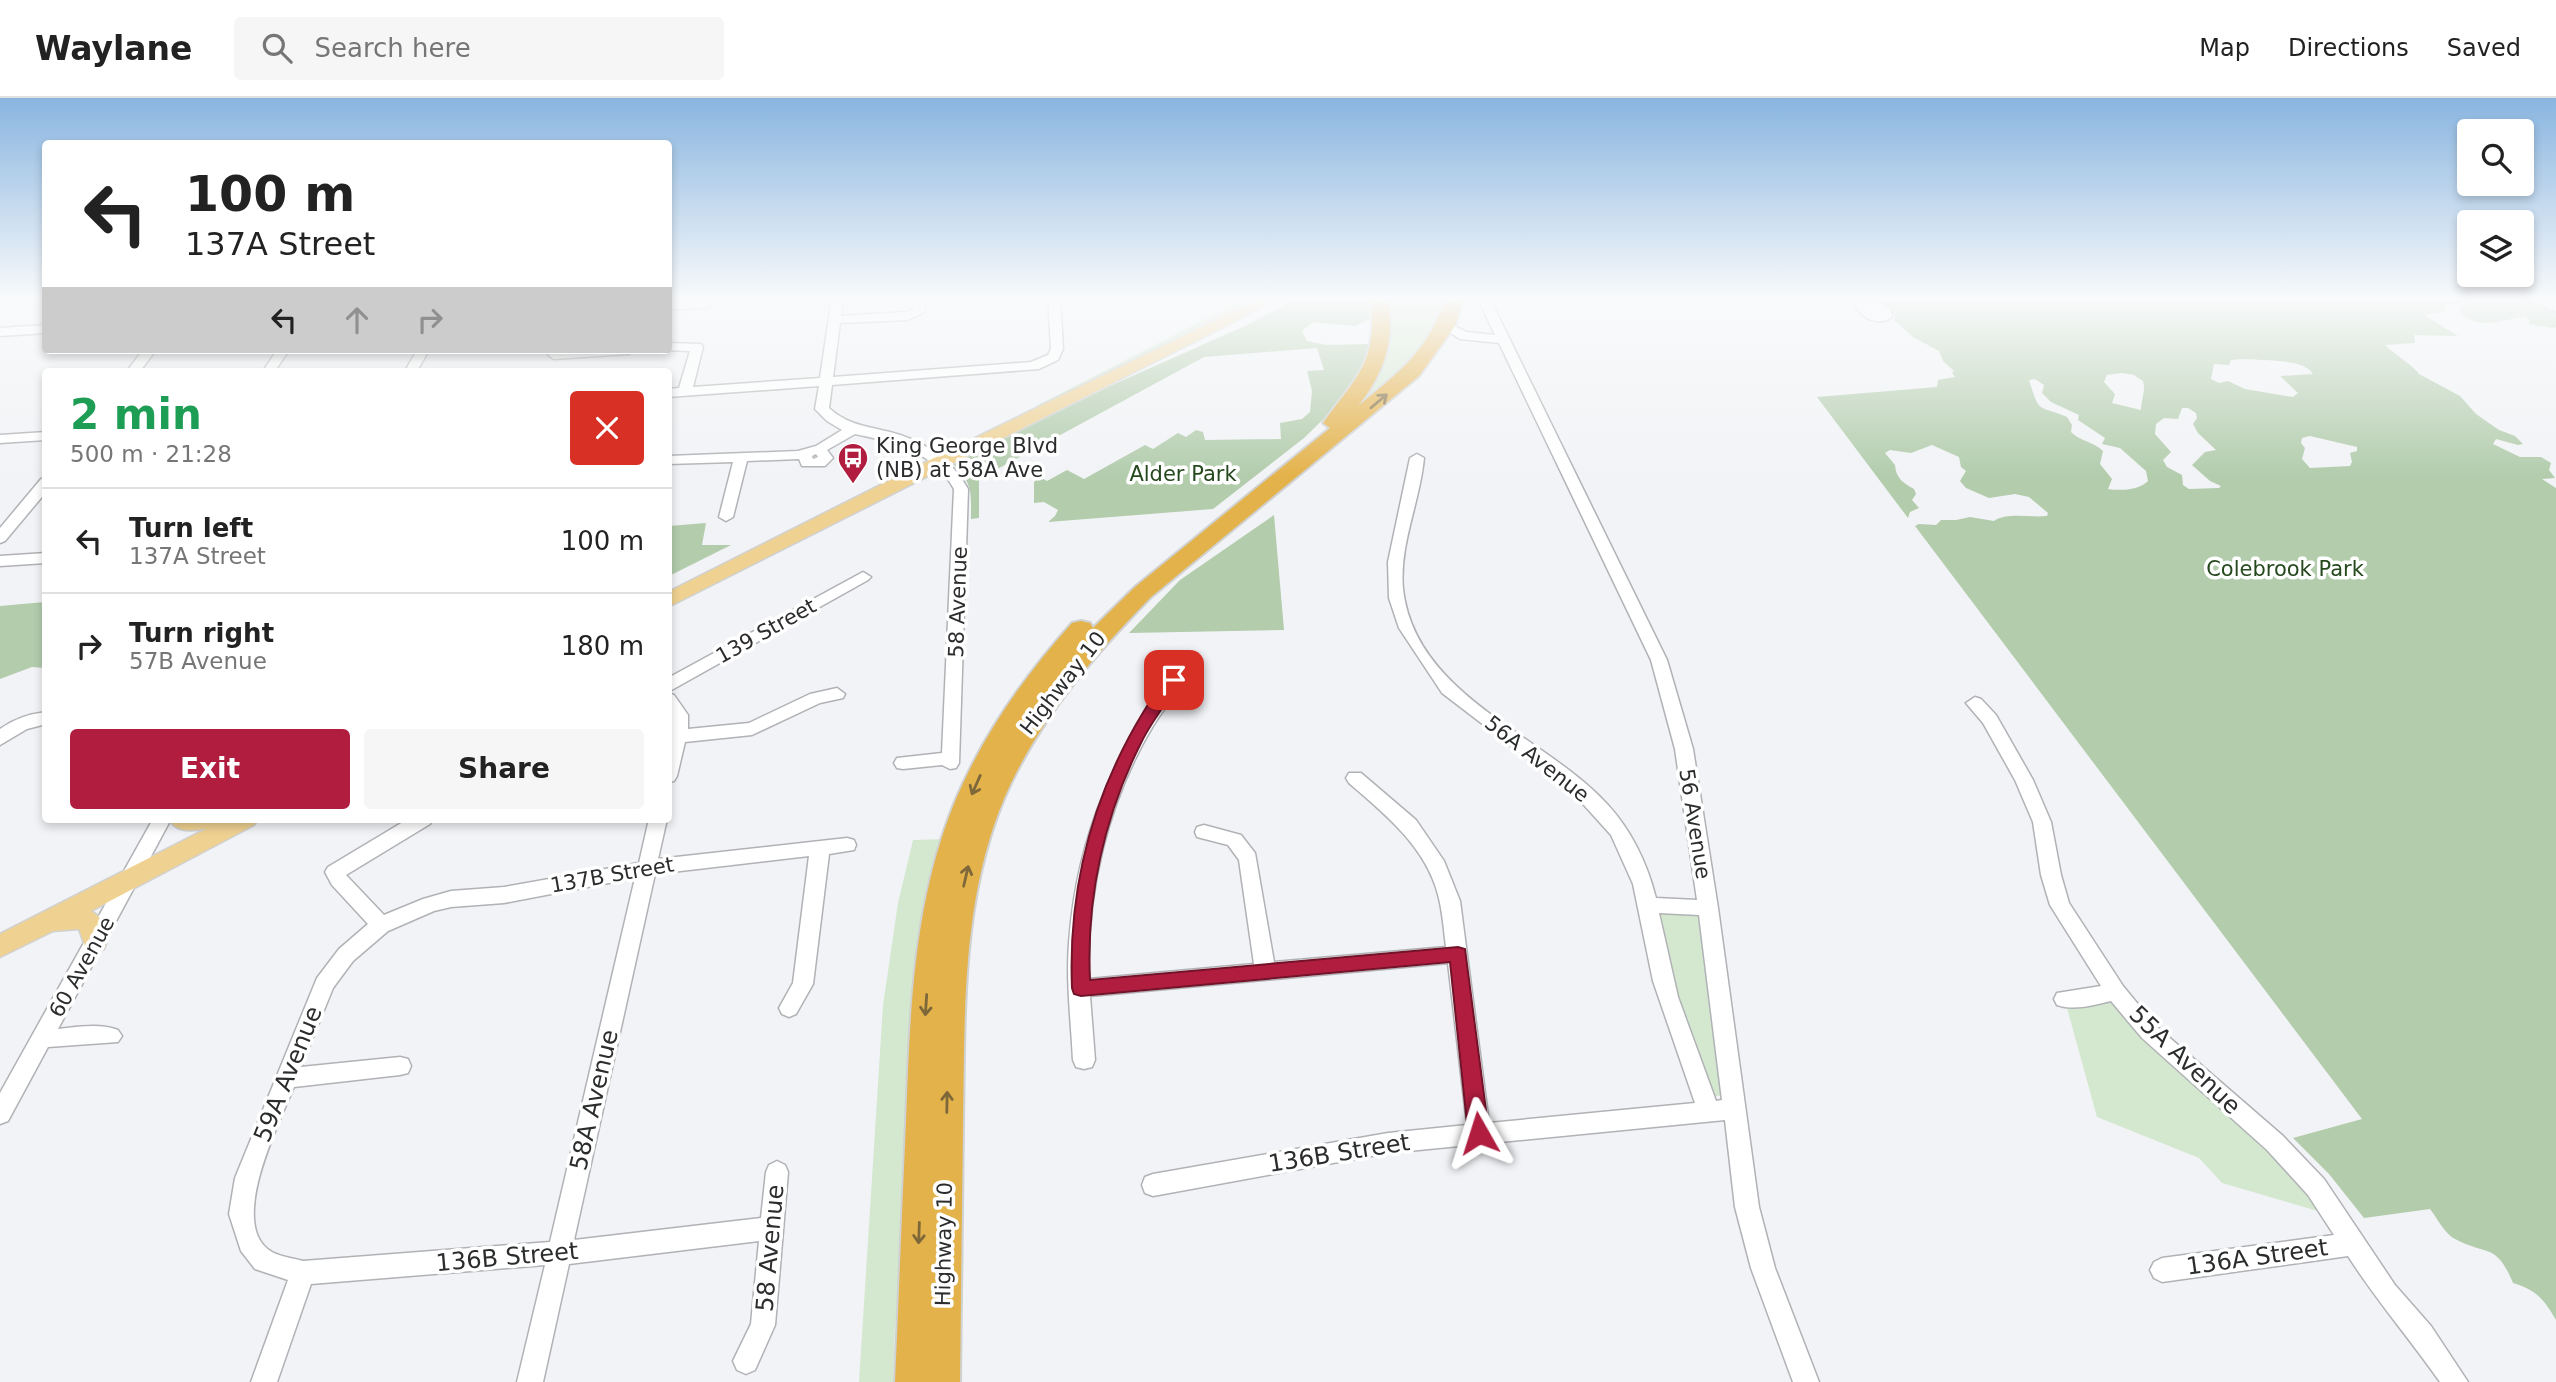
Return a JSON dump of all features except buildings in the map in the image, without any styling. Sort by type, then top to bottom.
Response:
[{"type":"highway","name":"Highway 10","points":[[914,1382],[930,951],[945,871],[957,831],[978,779],[999,739],[1047,664],[1099,611],[1328,428],[1369,379],[1377,357]]},
{"type":"highway","name":"Highway 10","points":[[942,1382],[949,1009],[956,925],[974,845],[997,784],[1019,739],[1044,700],[1102,630],[1143,592],[1394,389],[1425,357]]},
{"type":"highway","points":[[901,1382],[903,1342],[917,1283]]},
{"type":"main road","points":[[672,599],[1128,357]]},
{"type":"main road","points":[[672,586],[1149,357]]},
{"type":"main road","points":[[0,946],[213,823]]},
{"type":"main road","points":[[0,932],[237,823]]},
{"type":"main road","points":[[28,932],[69,919],[82,918],[91,923],[95,942]]},
{"type":"street","points":[[685,392],[694,357]]},
{"type":"street","points":[[829,357],[822,409],[834,421],[850,430],[896,438],[933,460]]},
{"type":"street","points":[[672,393],[1025,368],[1053,357]]},
{"type":"street","name":"56 Avenue","points":[[1510,357],[1659,660],[1684,749],[1751,1219],[1763,1268],[1806,1382]]},
{"type":"street","points":[[672,460],[804,454],[809,464],[820,463],[826,458],[819,449],[850,430]]},
{"type":"street","points":[[0,439],[42,436]]},
{"type":"street","points":[[726,517],[741,456]]},
{"type":"street","name":"56A Avenue","points":[[1417,458],[1416,477],[1401,526],[1394,575],[1397,603],[1408,634],[1447,688],[1496,728],[1577,785],[1618,830],[1640,870],[1664,984],[1709,1111]]},
{"type":"street","name":"58 Avenue","points":[[903,763],[950,761],[961,489],[955,475],[933,460]]},
{"type":"street","points":[[0,538],[42,487]]},
{"type":"street","points":[[0,561],[42,558]]},
{"type":"street","name":"139 Street","points":[[672,684],[863,577]]},
{"type":"street","points":[[1084,1060],[1079,944],[1090,859],[1110,794],[1134,741],[1158,701],[1191,660]]},
{"type":"street","points":[[678,736],[752,729],[816,698],[837,694]]},
{"type":"street","name":"55A Avenue","points":[[1976,703],[1990,719],[2029,791],[2042,822],[2051,875],[2060,905],[2116,992],[2149,1032],[2275,1143],[2316,1187],[2352,1244],[2455,1382]]},
{"type":"street","points":[[672,705],[679,715],[678,736],[672,760]]},
{"type":"street","points":[[0,739],[27,720],[42,718]]},
{"type":"street","points":[[1355,778],[1409,825],[1437,866],[1450,901],[1479,1133]]},
{"type":"street","name":"60 Avenue","points":[[0,1114],[160,823]]},
{"type":"street","points":[[381,925],[339,880],[335,872],[416,823]]},
{"type":"street","name":"58A Avenue","points":[[530,1382],[657,823]]},
{"type":"street","points":[[1204,832],[1234,840],[1248,858],[1265,970]]},
{"type":"street","name":"137B Street","points":[[381,925],[430,904],[451,900],[504,895],[647,869],[848,845]]},
{"type":"street","points":[[789,1009],[803,984],[820,848]]},
{"type":"street","points":[[1648,905],[1708,908]]},
{"type":"street","name":"59A Avenue","points":[[249,1243],[241,1214],[246,1178],[324,984],[346,955],[381,925]]},
{"type":"street","points":[[1081,988],[1458,954]]},
{"type":"street","points":[[2064,999],[2116,992]]},
{"type":"street","points":[[41,1039],[99,1034],[111,1036]]},
{"type":"street","points":[[288,1078],[400,1066]]},
{"type":"street","name":"136B Street","points":[[1153,1185],[1388,1143],[1735,1109]]},
{"type":"street","name":"58 Avenue","points":[[746,1361],[763,1325],[774,1228],[777,1172]]},
{"type":"street","name":"136B Street","points":[[249,1243],[263,1261],[303,1273],[560,1252],[774,1228]]},
{"type":"street","name":"136A Street","points":[[2162,1270],[2352,1244]]},
{"type":"street","points":[[264,1382],[303,1273]]},
{"type":"green space","points":[[1131,357],[1146,357],[1041,410],[1036,406]]},
{"type":"green space","name":"Alder Park","points":[[1175,357],[1205,357],[979,479],[979,518],[971,519],[970,488],[953,464],[1112,385]]},
{"type":"green space","name":"Alder Park","points":[[1320,357],[1369,357],[1346,397],[1304,438],[1213,509],[1048,522],[1058,510],[1044,502],[1034,503],[1034,482],[1040,477],[1047,481],[1067,470],[1084,479],[1145,445],[1153,449],[1178,433],[1186,437],[1196,430],[1203,432],[1205,440],[1281,439],[1280,423],[1302,419],[1310,412],[1312,391],[1307,371],[1324,370]]},
{"type":"green space","points":[[1384,357],[1412,357],[1386,385],[1337,428],[1371,383]]},
{"type":"green space","name":"Colebrook Park","points":[[1941,357],[2400,357],[2419,374],[2460,396],[2476,414],[2499,430],[2515,436],[2523,444],[2496,439],[2493,444],[2520,457],[2541,457],[2551,463],[2549,470],[2555,478],[2542,479],[2556,488],[2556,1320],[2539,1296],[2513,1283],[2496,1256],[2451,1237],[2430,1209],[2364,1218],[2329,1174],[2293,1138],[2362,1119],[1915,526],[1936,525],[1941,520],[1970,517],[1994,521],[2012,516],[2047,516],[2048,513],[2029,497],[2015,494],[1989,498],[1966,488],[1960,481],[1966,471],[1961,467],[1959,457],[1932,445],[1911,453],[1890,450],[1885,453],[1895,465],[1899,477],[1914,489],[1916,494],[1912,500],[1919,508],[1910,512],[1908,518],[1817,397],[1937,387],[1938,380],[1955,377],[1952,373],[1954,371]],"holes":[[[2231,360],[2292,363],[2301,365],[2313,374],[2280,376],[2298,393],[2293,397],[2245,389],[2228,381],[2219,383],[2211,379],[2214,364],[2229,365]],[[2107,375],[2134,375],[2143,381],[2141,410],[2112,403],[2115,394],[2104,382]],[[2035,379],[2044,385],[2042,393],[2051,402],[2079,415],[2078,420],[2105,438],[2102,444],[2120,448],[2146,471],[2148,481],[2130,489],[2108,489],[2112,479],[2100,464],[2103,451],[2071,432],[2072,425],[2067,417],[2038,404],[2029,380]],[[2182,408],[2196,413],[2197,418],[2193,424],[2198,433],[2216,450],[2205,452],[2192,465],[2210,481],[2221,486],[2219,488],[2189,489],[2183,485],[2182,475],[2167,467],[2163,460],[2171,452],[2155,434],[2156,424],[2164,418],[2178,419]],[[2310,436],[2357,447],[2357,451],[2350,453],[2350,466],[2310,468],[2302,459],[2305,448],[2301,443],[2302,438]]]},
{"type":"green space","points":[[1274,515],[1284,630],[1129,633],[1180,580]]},
{"type":"green space","points":[[706,523],[702,545],[731,545],[672,574],[672,526]]},
{"type":"green space","points":[[42,602],[42,668],[32,667],[0,679],[0,606]]},
{"type":"green space","points":[[945,839],[895,1327],[893,1382],[859,1382],[883,1005],[898,903],[913,840]]},
{"type":"green space","points":[[1655,911],[1700,915],[1723,1096],[1710,1096],[1674,991]]},
{"type":"green space","points":[[2113,992],[2272,1145],[2328,1214],[2222,1183],[2199,1158],[2097,1117],[2067,1008]]},
{"type":"place","name":"King George Blvd (NB) at 58A Ave","points":[[853,485]]},
{"type":"route","points":[[1174,680],[1134,741],[1110,794],[1090,859],[1079,944],[1081,988],[1458,954],[1479,1133]]}]
